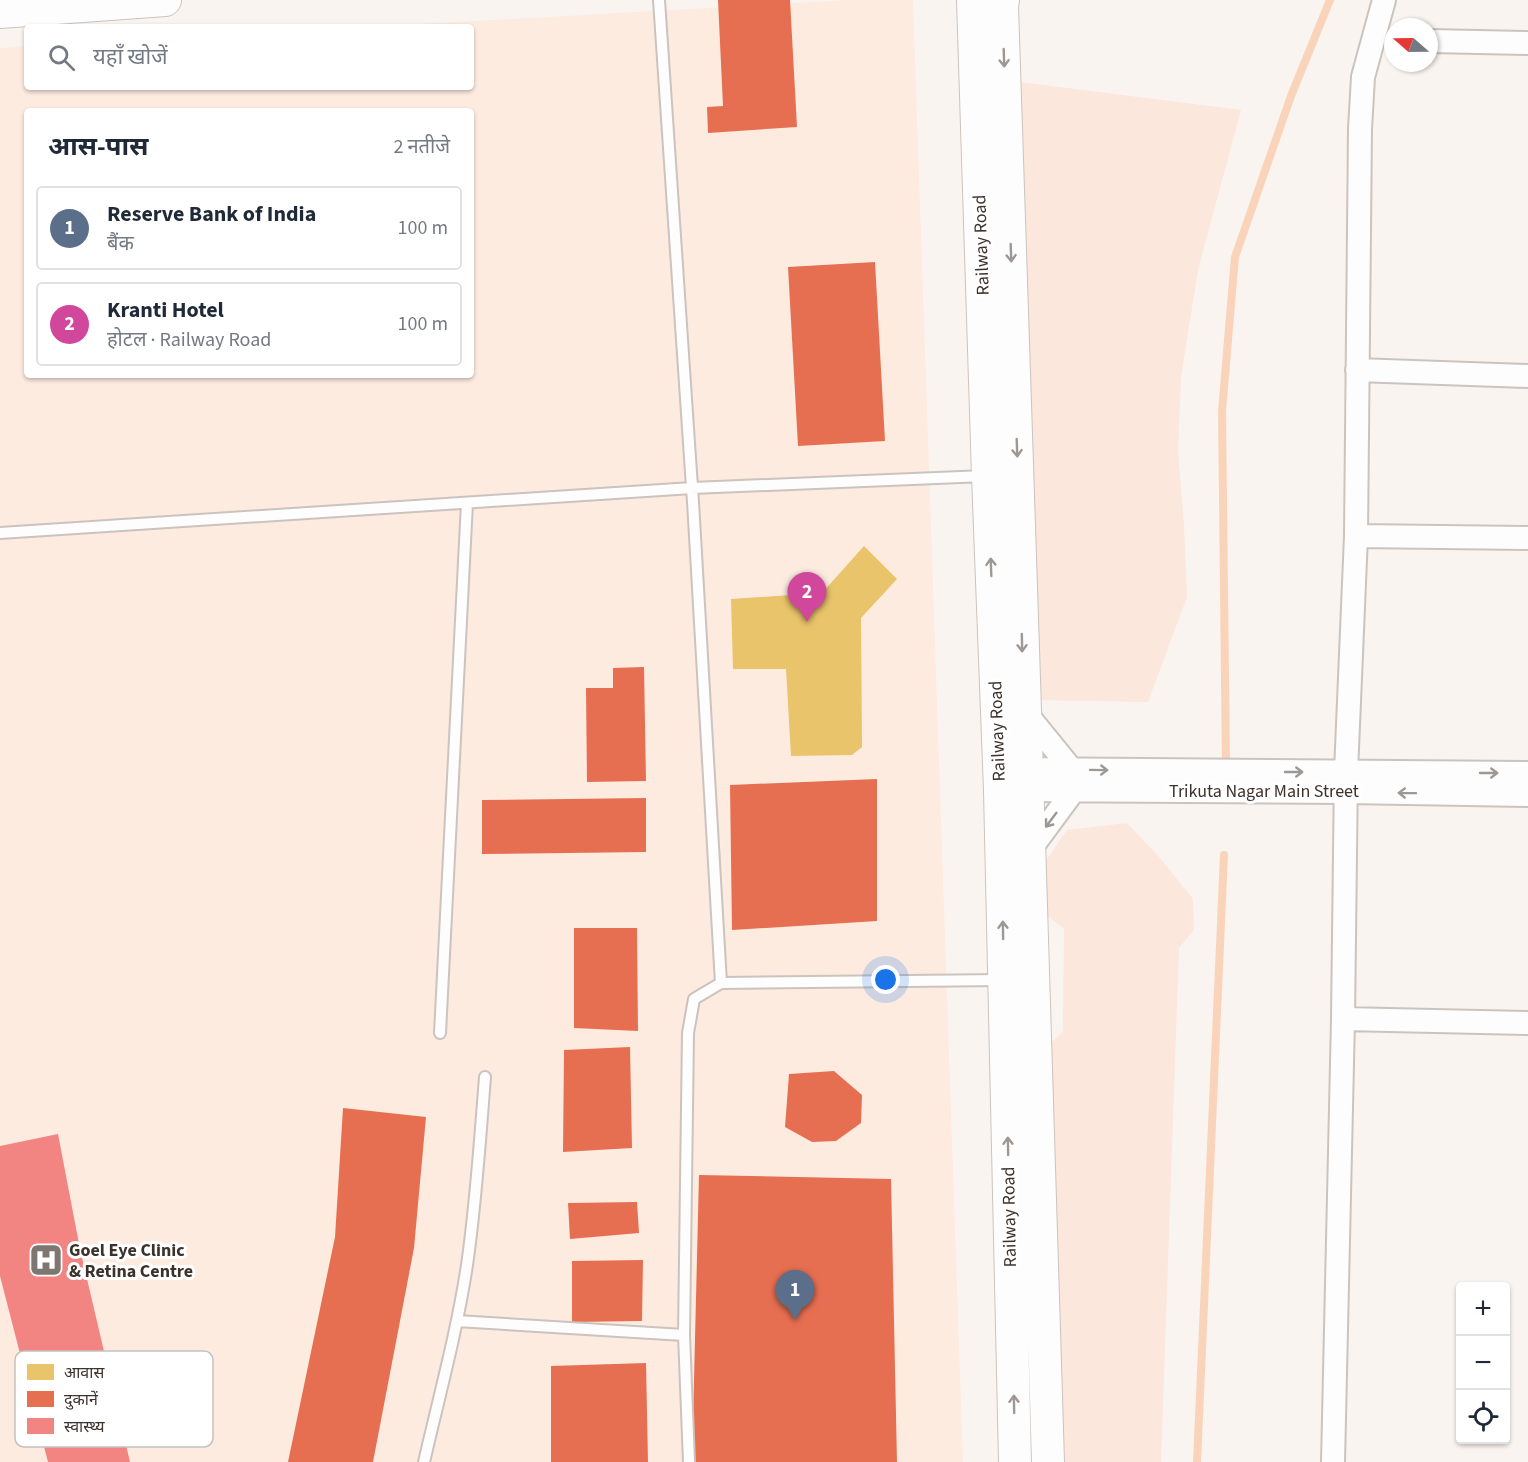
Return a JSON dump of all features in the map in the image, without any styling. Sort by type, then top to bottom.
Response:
[{"type":"main road","points":[[0,12],[165,0]]},
{"type":"main road","name":"Railway Road","points":[[973,0],[993,174],[988,476],[1013,780],[1004,980],[1015,1462]]},
{"type":"main road","points":[[1003,0],[993,174],[1018,475],[1024,711],[1013,780],[1029,851],[1048,1462]]},
{"type":"street","points":[[1333,1462],[1346,782],[1356,536],[1360,129],[1363,77],[1383,40],[1384,0]]},
{"type":"street","points":[[1438,41],[1528,44]]},
{"type":"street","points":[[1357,370],[1528,376]]},
{"type":"street","points":[[1356,536],[1528,538]]},
{"type":"street","points":[[1024,711],[1073,780],[1029,851]]},
{"type":"street","points":[[1346,782],[1528,773]]},
{"type":"street","name":"Trikuta Nagar Main Street","points":[[1013,780],[1346,782],[1528,795]]},
{"type":"street","points":[[1343,1019],[1528,1023]]},
{"type":"lane","points":[[659,0],[692,488],[721,983]]},
{"type":"lane","points":[[0,533],[692,488],[988,476]]},
{"type":"lane","points":[[440,1033],[467,503]]},
{"type":"lane","points":[[688,1462],[684,1335],[688,1033],[694,999],[721,983],[1004,980]]},
{"type":"lane","points":[[424,1462],[457,1321],[467,1263],[485,1077]]},
{"type":"lane","points":[[457,1321],[684,1335]]},
{"type":"shaded area","points":[[848,0],[913,0],[963,1462],[0,1462],[0,48],[24,46],[24,90],[474,90],[474,24],[423,24]]},
{"type":"shaded area","points":[[1013,81],[1241,110],[1198,270],[1181,377],[1178,451],[1187,597],[1148,702],[1032,700]]},
{"type":"shaded area","points":[[1127,823],[1160,858],[1193,899],[1194,930],[1179,948],[1161,1462],[1061,1462],[1043,1051],[1063,1031],[1064,929],[1039,909],[1044,863],[1067,830]]},
{"type":"building: आवास","points":[[864,546],[897,579],[861,618],[862,747],[852,755],[791,756],[786,669],[733,669],[731,599],[822,593]]},
{"type":"building: दुकानें","points":[[718,0],[790,0],[797,127],[708,133],[707,107],[723,106]]},
{"type":"building: दुकानें","points":[[875,262],[885,441],[798,446],[788,267]]},
{"type":"building: दुकानें","points":[[644,667],[646,781],[587,782],[586,688],[613,688],[613,668]]},
{"type":"building: दुकानें","points":[[877,779],[877,921],[732,930],[730,785]]},
{"type":"building: दुकानें","points":[[646,798],[646,852],[482,854],[482,800]]},
{"type":"building: दुकानें","points":[[574,928],[637,928],[638,1031],[574,1028]]},
{"type":"building: दुकानें","points":[[630,1047],[632,1148],[563,1152],[564,1050]]},
{"type":"building: दुकानें","points":[[834,1071],[862,1095],[861,1123],[836,1141],[812,1142],[785,1127],[789,1074]]},
{"type":"building: दुकानें","points":[[343,1108],[426,1117],[414,1248],[373,1462],[288,1462],[335,1237]]},
{"type":"building: दुकानें","points":[[699,1175],[891,1179],[897,1462],[692,1462]]},
{"type":"building: दुकानें","points":[[637,1202],[639,1233],[570,1239],[568,1203]]},
{"type":"building: दुकानें","points":[[643,1260],[642,1321],[572,1322],[572,1261]]},
{"type":"building: दुकानें","points":[[646,1363],[648,1462],[551,1462],[551,1366]]},
{"type":"building: स्वास्थ्य","points":[[58,1134],[80,1249],[104,1351],[19,1351],[0,1276],[0,1146]]},
{"type":"building: स्वास्थ्य","points":[[44,1447],[126,1447],[130,1462],[48,1462]]},
{"type":"waterway","points":[[1226,766],[1222,411],[1235,257],[1291,96],[1330,0]]},
{"type":"waterway","points":[[1197,1462],[1224,855]]},
{"type":"place","name":"Kranti Hotel","points":[[807,622]]},
{"type":"place","name":"Goel Eye Clinic & Retina Centre","points":[[46,1260]]},
{"type":"place","name":"Reserve Bank of India","points":[[795,1320]]}]
